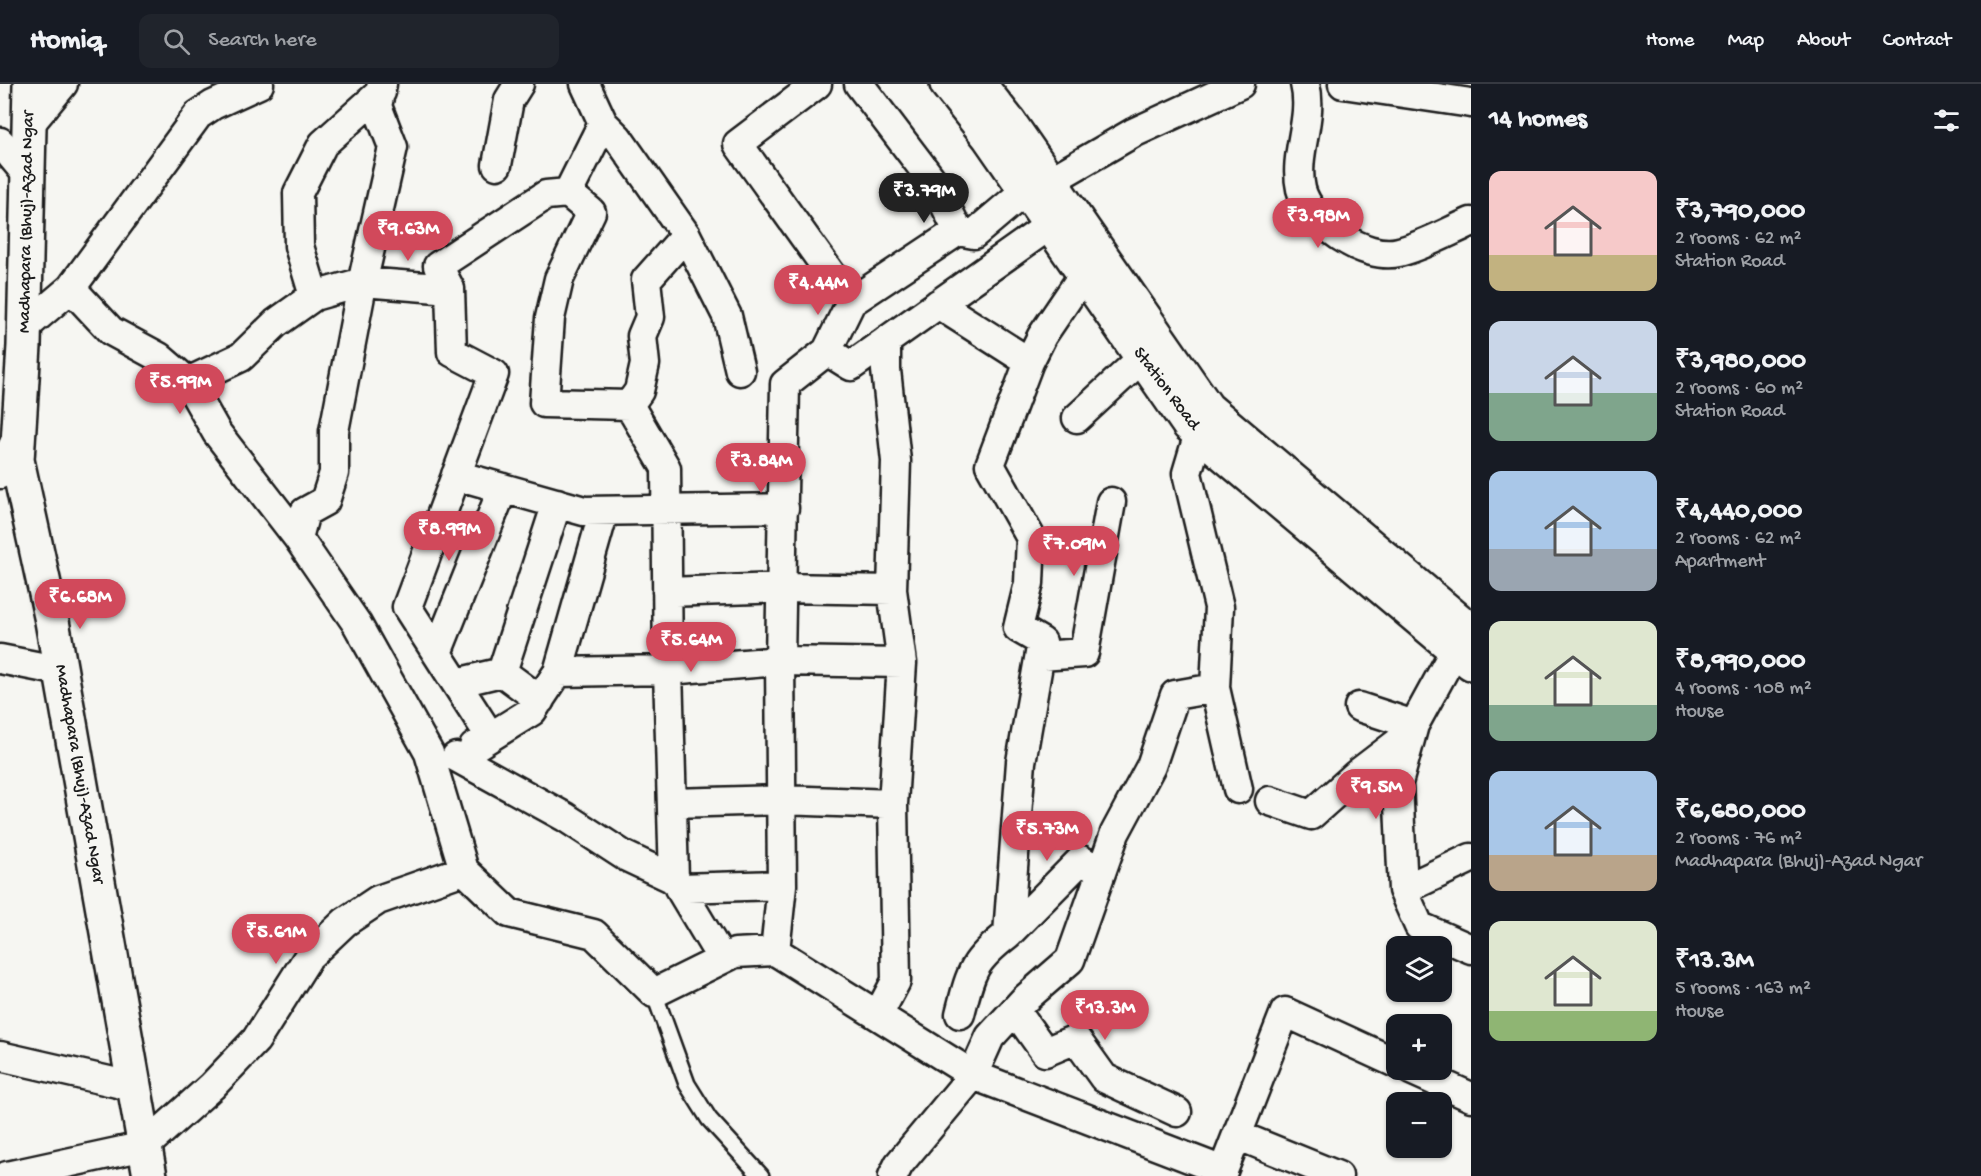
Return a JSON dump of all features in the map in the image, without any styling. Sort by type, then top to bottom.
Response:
[{"type":"street","name":"Madhapara (Bhuj)-Azad Ngar","points":[[30,84],[24,328],[17,460],[61,671],[148,1161]]},
{"type":"street","points":[[29,125],[63,84]]},
{"type":"street","points":[[24,328],[71,288],[198,115],[213,105],[259,84]]},
{"type":"street","points":[[497,165],[509,100],[519,84]]},
{"type":"street","points":[[585,84],[603,123],[618,138],[686,235],[727,316],[740,371]]},
{"type":"street","points":[[817,84],[738,144],[851,302]]},
{"type":"street","points":[[859,84],[935,184],[958,231]]},
{"type":"street","name":"Station Road","points":[[947,84],[989,137],[1038,186],[1050,225],[1189,425],[1466,648]]},
{"type":"street","name":"Station Road","points":[[979,84],[1038,186],[1207,408],[1466,648]]},
{"type":"street","points":[[775,951],[782,885],[780,661],[785,384],[827,351],[851,302],[958,231],[974,234],[1038,186],[1133,133],[1240,84]]},
{"type":"street","points":[[1305,84],[1308,96],[1307,126],[1300,157],[1301,190],[1312,210],[1330,229],[1360,248],[1376,253],[1397,253],[1471,222]]},
{"type":"street","points":[[1343,84],[1471,103]]},
{"type":"street","points":[[298,538],[305,512],[325,501],[334,473],[334,431],[363,282],[393,147],[377,106],[381,88]]},
{"type":"street","points":[[314,296],[299,246],[298,194],[323,144],[381,88]]},
{"type":"street","points":[[568,193],[603,123]]},
{"type":"street","points":[[0,142],[28,177]]},
{"type":"street","points":[[490,736],[407,607],[494,374],[452,352],[450,289],[438,266],[546,195],[568,193],[591,212],[559,279],[550,318],[543,403],[628,405]]},
{"type":"street","points":[[827,351],[851,366],[1050,225]]},
{"type":"street","points":[[628,405],[639,390],[645,364],[642,336],[650,317],[646,280],[686,235]]},
{"type":"street","points":[[1008,934],[1021,762],[1042,642],[1018,628],[1029,583],[1031,538],[990,465],[1029,362],[1042,336],[1084,274]]},
{"type":"street","points":[[188,382],[241,357],[276,322],[314,296],[363,282],[450,289]]},
{"type":"street","points":[[71,288],[111,331],[159,357],[188,382],[217,434],[298,538],[357,624],[429,753],[445,763],[565,817],[625,856],[677,884],[782,885]]},
{"type":"street","points":[[938,304],[1029,362]]},
{"type":"street","points":[[878,1015],[896,981],[893,804],[902,663],[892,590],[896,461],[885,370],[886,341]]},
{"type":"street","points":[[1077,418],[1142,358]]},
{"type":"street","points":[[628,405],[666,468],[668,670],[677,884],[722,959]]},
{"type":"street","points":[[0,474],[19,433]]},
{"type":"street","points":[[1199,434],[1187,473],[1219,607],[1215,688],[1238,789]]},
{"type":"street","points":[[456,475],[585,511],[784,508]]},
{"type":"street","points":[[437,653],[503,488]]},
{"type":"street","points":[[1040,656],[1084,653],[1111,502]]},
{"type":"street","points":[[502,672],[557,503]]},
{"type":"street","points":[[445,763],[532,711],[558,672],[604,511]]},
{"type":"street","points":[[667,592],[782,588],[892,590]]},
{"type":"street","points":[[1466,648],[1413,729],[1398,783],[1403,890],[1419,926],[1471,949]]},
{"type":"street","points":[[0,658],[61,671]]},
{"type":"street","points":[[558,672],[668,670],[780,661],[902,663]]},
{"type":"street","points":[[456,683],[502,672],[540,700]]},
{"type":"street","points":[[893,1176],[899,1164],[973,1075],[990,1037],[1015,1010],[1070,960],[1115,833],[1151,766],[1175,695],[1215,688]]},
{"type":"street","points":[[1359,707],[1413,729]]},
{"type":"street","points":[[1270,801],[1311,815],[1413,729]]},
{"type":"street","points":[[445,763],[464,870],[509,914],[594,934],[654,993],[735,953],[775,951],[973,1075],[1222,1174],[1285,1012],[1386,1058]]},
{"type":"street","points":[[672,803],[781,800],[893,804]]},
{"type":"street","points":[[1403,890],[1471,858]]},
{"type":"street","points":[[960,1014],[972,969],[983,952],[1008,934],[1081,860],[1101,872]]},
{"type":"street","points":[[7,1176],[148,1161],[212,1086],[256,1040],[309,956],[345,922],[378,900],[464,870]]},
{"type":"street","points":[[1015,1010],[1045,1052],[1076,1039],[1104,1078],[1177,1112]]},
{"type":"street","points":[[0,1056],[135,1087]]},
{"type":"street","points":[[1434,1080],[1471,1096]]},
{"type":"street","points":[[1237,1135],[1338,1176]]},
{"type":"lane","points":[[654,993],[687,1084],[709,1119],[760,1176]]}]
